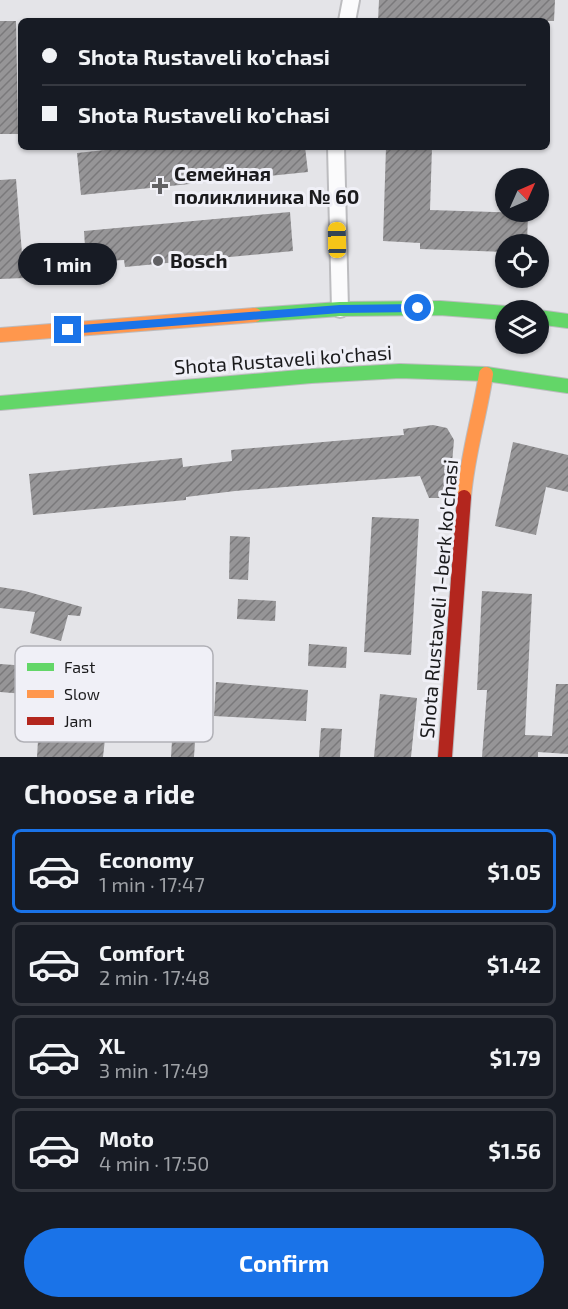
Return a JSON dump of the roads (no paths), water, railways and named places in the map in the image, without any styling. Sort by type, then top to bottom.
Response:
[{"type":"main road","points":[[0,335],[340,309],[440,308],[495,312]]},
{"type":"main road","points":[[549,318],[568,321]]},
{"type":"main road","name":"Shota Rustaveli ko'chasi","points":[[0,403],[342,374],[429,371],[486,374],[568,386]]},
{"type":"main road","name":"Shota Rustaveli 1-berk ko'chasi","points":[[445,757],[465,478],[482,404],[486,374]]},
{"type":"street","points":[[348,18],[351,0]]},
{"type":"street","points":[[336,150],[340,309]]},
{"type":"place","name":"Семейная поликлиника № 60","points":[[160,186]]},
{"type":"place","name":"Bosch","points":[[158,261]]}]
